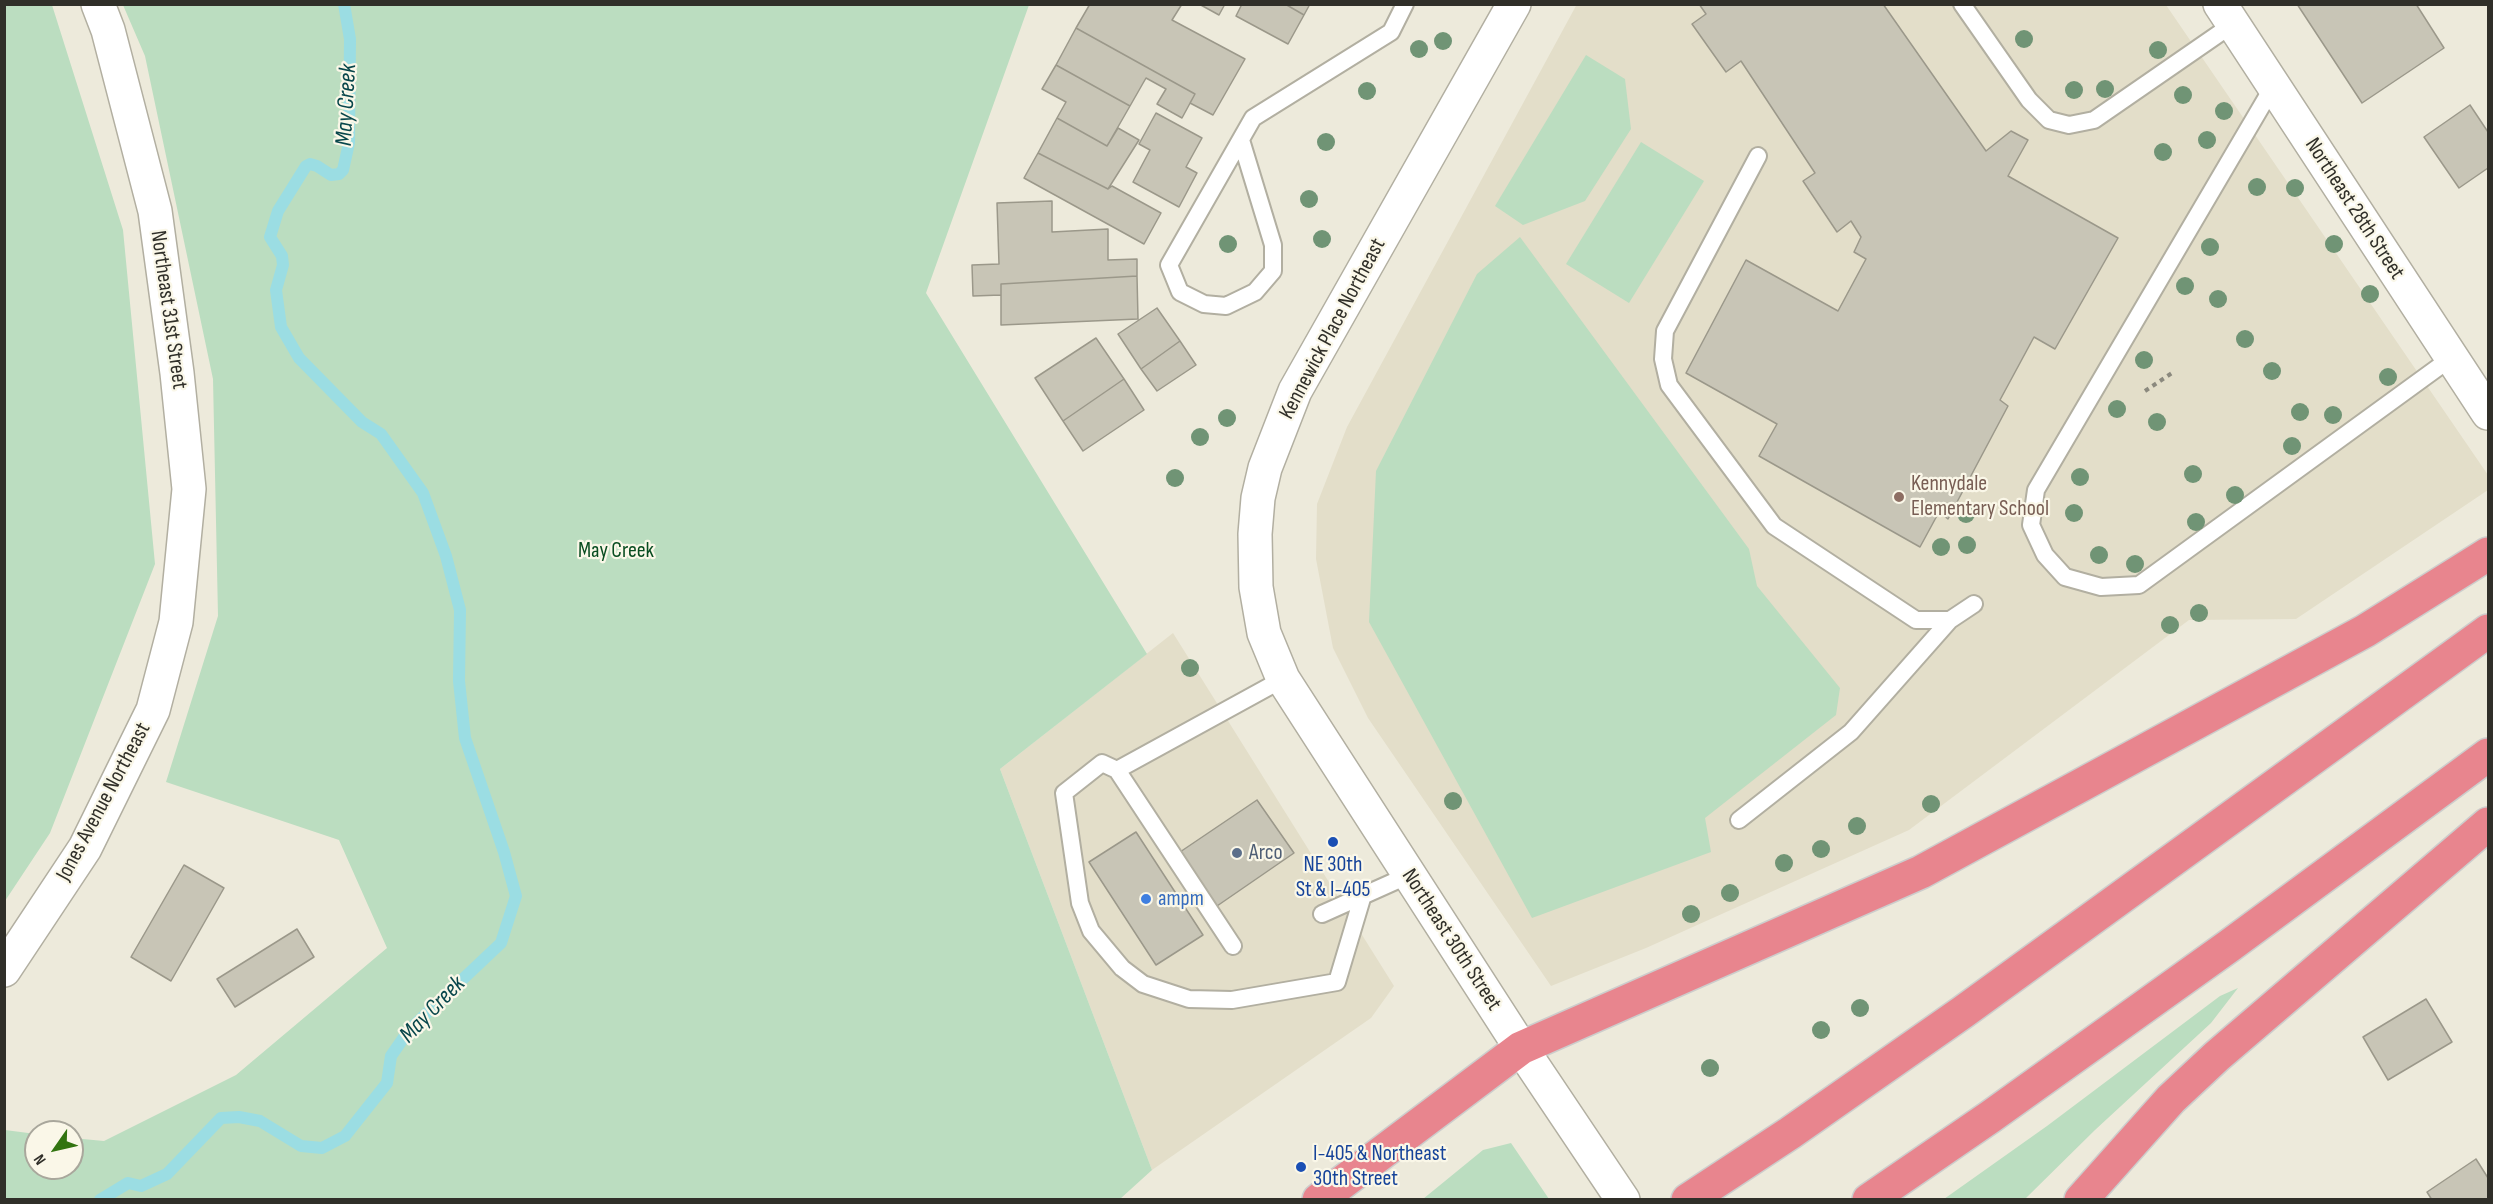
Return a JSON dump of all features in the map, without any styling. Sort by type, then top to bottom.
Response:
[{"type":"highway","points":[[1319,1200],[1521,1048],[1921,872],[2365,631],[2488,554]]},
{"type":"highway","points":[[1688,1200],[1790,1133],[1963,1012],[2488,631]]},
{"type":"highway","points":[[1869,1200],[2210,960],[2488,755]]},
{"type":"highway","points":[[2081,1200],[2172,1099],[2217,1056],[2488,824]]},
{"type":"street","name":"Northeast 31st Street","points":[[98,4],[108,30],[155,211],[177,373],[189,489],[176,622]]},
{"type":"street","name":"Kennewick Place Northeast","points":[[1282,679],[1264,633],[1256,587],[1258,498],[1265,468],[1295,391],[1514,4]]},
{"type":"street","name":"Northeast 28th Street","points":[[2227,14],[2488,413]]},
{"type":"street","name":"Jones Avenue Northeast","points":[[4,970],[85,848],[153,710],[176,622]]},
{"type":"street","name":"Northeast 30th Street","points":[[1282,679],[1521,1048],[1623,1200]]},
{"type":"lane","points":[[1241,140],[1273,245],[1273,271],[1255,292],[1226,306],[1204,304],[1180,292],[1170,265],[1253,118],[1391,32],[1405,4]]},
{"type":"lane","points":[[1962,4],[2029,100],[2049,120],[2069,125],[2094,120],[2227,14]]},
{"type":"lane","points":[[2274,85],[2036,490],[2031,525],[2045,555],[2065,577],[2101,587],[2139,585],[2451,358]]},
{"type":"lane","points":[[1758,156],[1665,331],[1664,359],[1669,385],[1774,526],[1916,620],[1950,620]]},
{"type":"lane","points":[[1739,820],[1851,732],[1950,620],[1974,604]]},
{"type":"lane","points":[[1117,770],[1282,679]]},
{"type":"lane","points":[[1233,946],[1117,770],[1102,763],[1064,793],[1080,903],[1091,931],[1122,968],[1143,984],[1189,999],[1232,1000],[1337,982],[1363,895]]},
{"type":"lane","points":[[1322,914],[1409,875]]},
{"type":"path","points":[[2145,391],[2172,373]]},
{"type":"shaded area","name":"Kennydale Elementary School","points":[[1577,4],[2166,5],[2488,475],[2488,490],[2296,619],[2189,620],[1909,830],[1646,948],[1551,986],[1368,718],[1333,648],[1316,559],[1317,504],[1347,427]]},
{"type":"shaded area","points":[[1173,633],[1394,986],[1371,1018],[1152,1170],[1000,769]]},
{"type":"green space","points":[[5,4],[52,5],[123,230],[155,564],[50,833],[5,901]]},
{"type":"green space","name":"May Creek","points":[[123,5],[1029,5],[926,293],[1147,654],[1000,769],[1152,1170],[1120,1199],[5,1199],[5,1130],[24,1132],[24,1180],[84,1180],[84,1139],[104,1141],[236,1075],[387,948],[339,840],[166,782],[218,616],[213,379],[145,56]]},
{"type":"green space","points":[[1586,55],[1625,79],[1631,129],[1585,201],[1523,225],[1495,206]]},
{"type":"green space","points":[[1641,142],[1704,181],[1629,303],[1566,264]]},
{"type":"green space","points":[[1520,237],[1749,549],[1757,586],[1840,688],[1836,715],[1705,818],[1711,852],[1532,918],[1369,622],[1376,471],[1477,274]]},
{"type":"green space","points":[[2238,988],[2211,1023],[2095,1130],[2025,1199],[1944,1199],[2047,1126],[2220,996]]},
{"type":"green space","points":[[1511,1143],[1549,1199],[1423,1199],[1483,1150]]},
{"type":"building","points":[[1090,4],[1182,4],[1172,20],[1245,59],[1213,115],[1190,103],[1195,94],[1076,28]]},
{"type":"building","points":[[1199,4],[1225,4],[1219,15]]},
{"type":"building","points":[[1242,4],[1285,4],[1304,15],[1288,44],[1236,16]]},
{"type":"building","points":[[1285,4],[1310,4],[1304,15]]},
{"type":"building","points":[[1699,4],[1883,4],[1986,151],[2011,131],[2028,140],[2008,176],[2118,238],[2055,349],[2034,337],[2000,400],[2008,406],[1948,519],[1939,512],[1920,547],[1759,456],[1777,424],[1686,373],[1746,260],[1838,311],[1866,259],[1854,252],[1861,237],[1851,221],[1837,232],[1803,181],[1815,173],[1741,61],[1726,72],[1692,24],[1706,14]]},
{"type":"building","points":[[2297,4],[2416,4],[2444,48],[2362,103]]},
{"type":"building","points":[[1076,28],[1195,94],[1182,118],[1157,104],[1166,89],[1146,78],[1130,106],[1056,65]]},
{"type":"building","points":[[1056,65],[1130,106],[1107,146],[1057,118],[1066,102],[1042,89]]},
{"type":"building","points":[[2470,105],[2488,132],[2488,168],[2459,188],[2424,137]]},
{"type":"building","points":[[1156,113],[1202,138],[1186,167],[1197,173],[1179,207],[1133,182],[1150,150],[1139,144]]},
{"type":"building","points":[[1057,118],[1107,146],[1118,128],[1139,140],[1108,189],[1038,153]]},
{"type":"building","points":[[1038,153],[1108,189],[1112,186],[1161,213],[1144,244],[1024,178]]},
{"type":"building","points":[[1052,201],[1052,232],[1108,229],[1108,260],[1137,259],[1137,276],[1001,284],[1001,295],[973,296],[972,265],[999,264],[997,203]]},
{"type":"building","points":[[1137,276],[1138,319],[1001,325],[1001,284]]},
{"type":"building","points":[[1157,308],[1180,341],[1141,369],[1118,334]]},
{"type":"building","points":[[1096,338],[1124,379],[1063,421],[1035,378]]},
{"type":"building","points":[[1180,341],[1196,365],[1157,391],[1141,369]]},
{"type":"building","points":[[1124,379],[1144,410],[1083,451],[1063,421]]},
{"type":"building","name":"Arco","points":[[1257,800],[1294,853],[1217,906],[1180,852]]},
{"type":"building","name":"ampm","points":[[1136,832],[1203,935],[1156,965],[1089,862]]},
{"type":"building","points":[[184,865],[224,888],[171,981],[131,957]]},
{"type":"building","points":[[297,929],[314,957],[235,1007],[217,979]]},
{"type":"building","points":[[2426,999],[2452,1042],[2388,1080],[2363,1037]]},
{"type":"building","points":[[2476,1159],[2488,1178],[2488,1200],[2432,1200],[2427,1192]]},
{"type":"waterway","name":"May Creek","points":[[100,1200],[128,1183],[141,1186],[167,1174],[221,1118],[239,1117],[260,1121],[301,1146],[322,1148],[345,1136],[387,1083],[391,1056],[409,1030],[501,943],[516,896],[504,852],[465,738],[459,681],[460,610],[446,556],[423,493],[381,434],[362,422],[299,358],[281,327],[276,290],[283,265],[282,256],[270,237],[278,211],[306,166],[310,164],[331,175],[339,174],[343,170],[349,143],[350,39],[344,4]]},
{"type":"place","name":"Kennydale Elementary School","points":[[1899,497]]},
{"type":"place","name":"NE 30th St & I-405","points":[[1333,842]]},
{"type":"place","name":"Arco","points":[[1237,853]]},
{"type":"place","name":"ampm","points":[[1146,899]]},
{"type":"place","name":"I-405 & Northeast 30th Street","points":[[1301,1167]]}]
